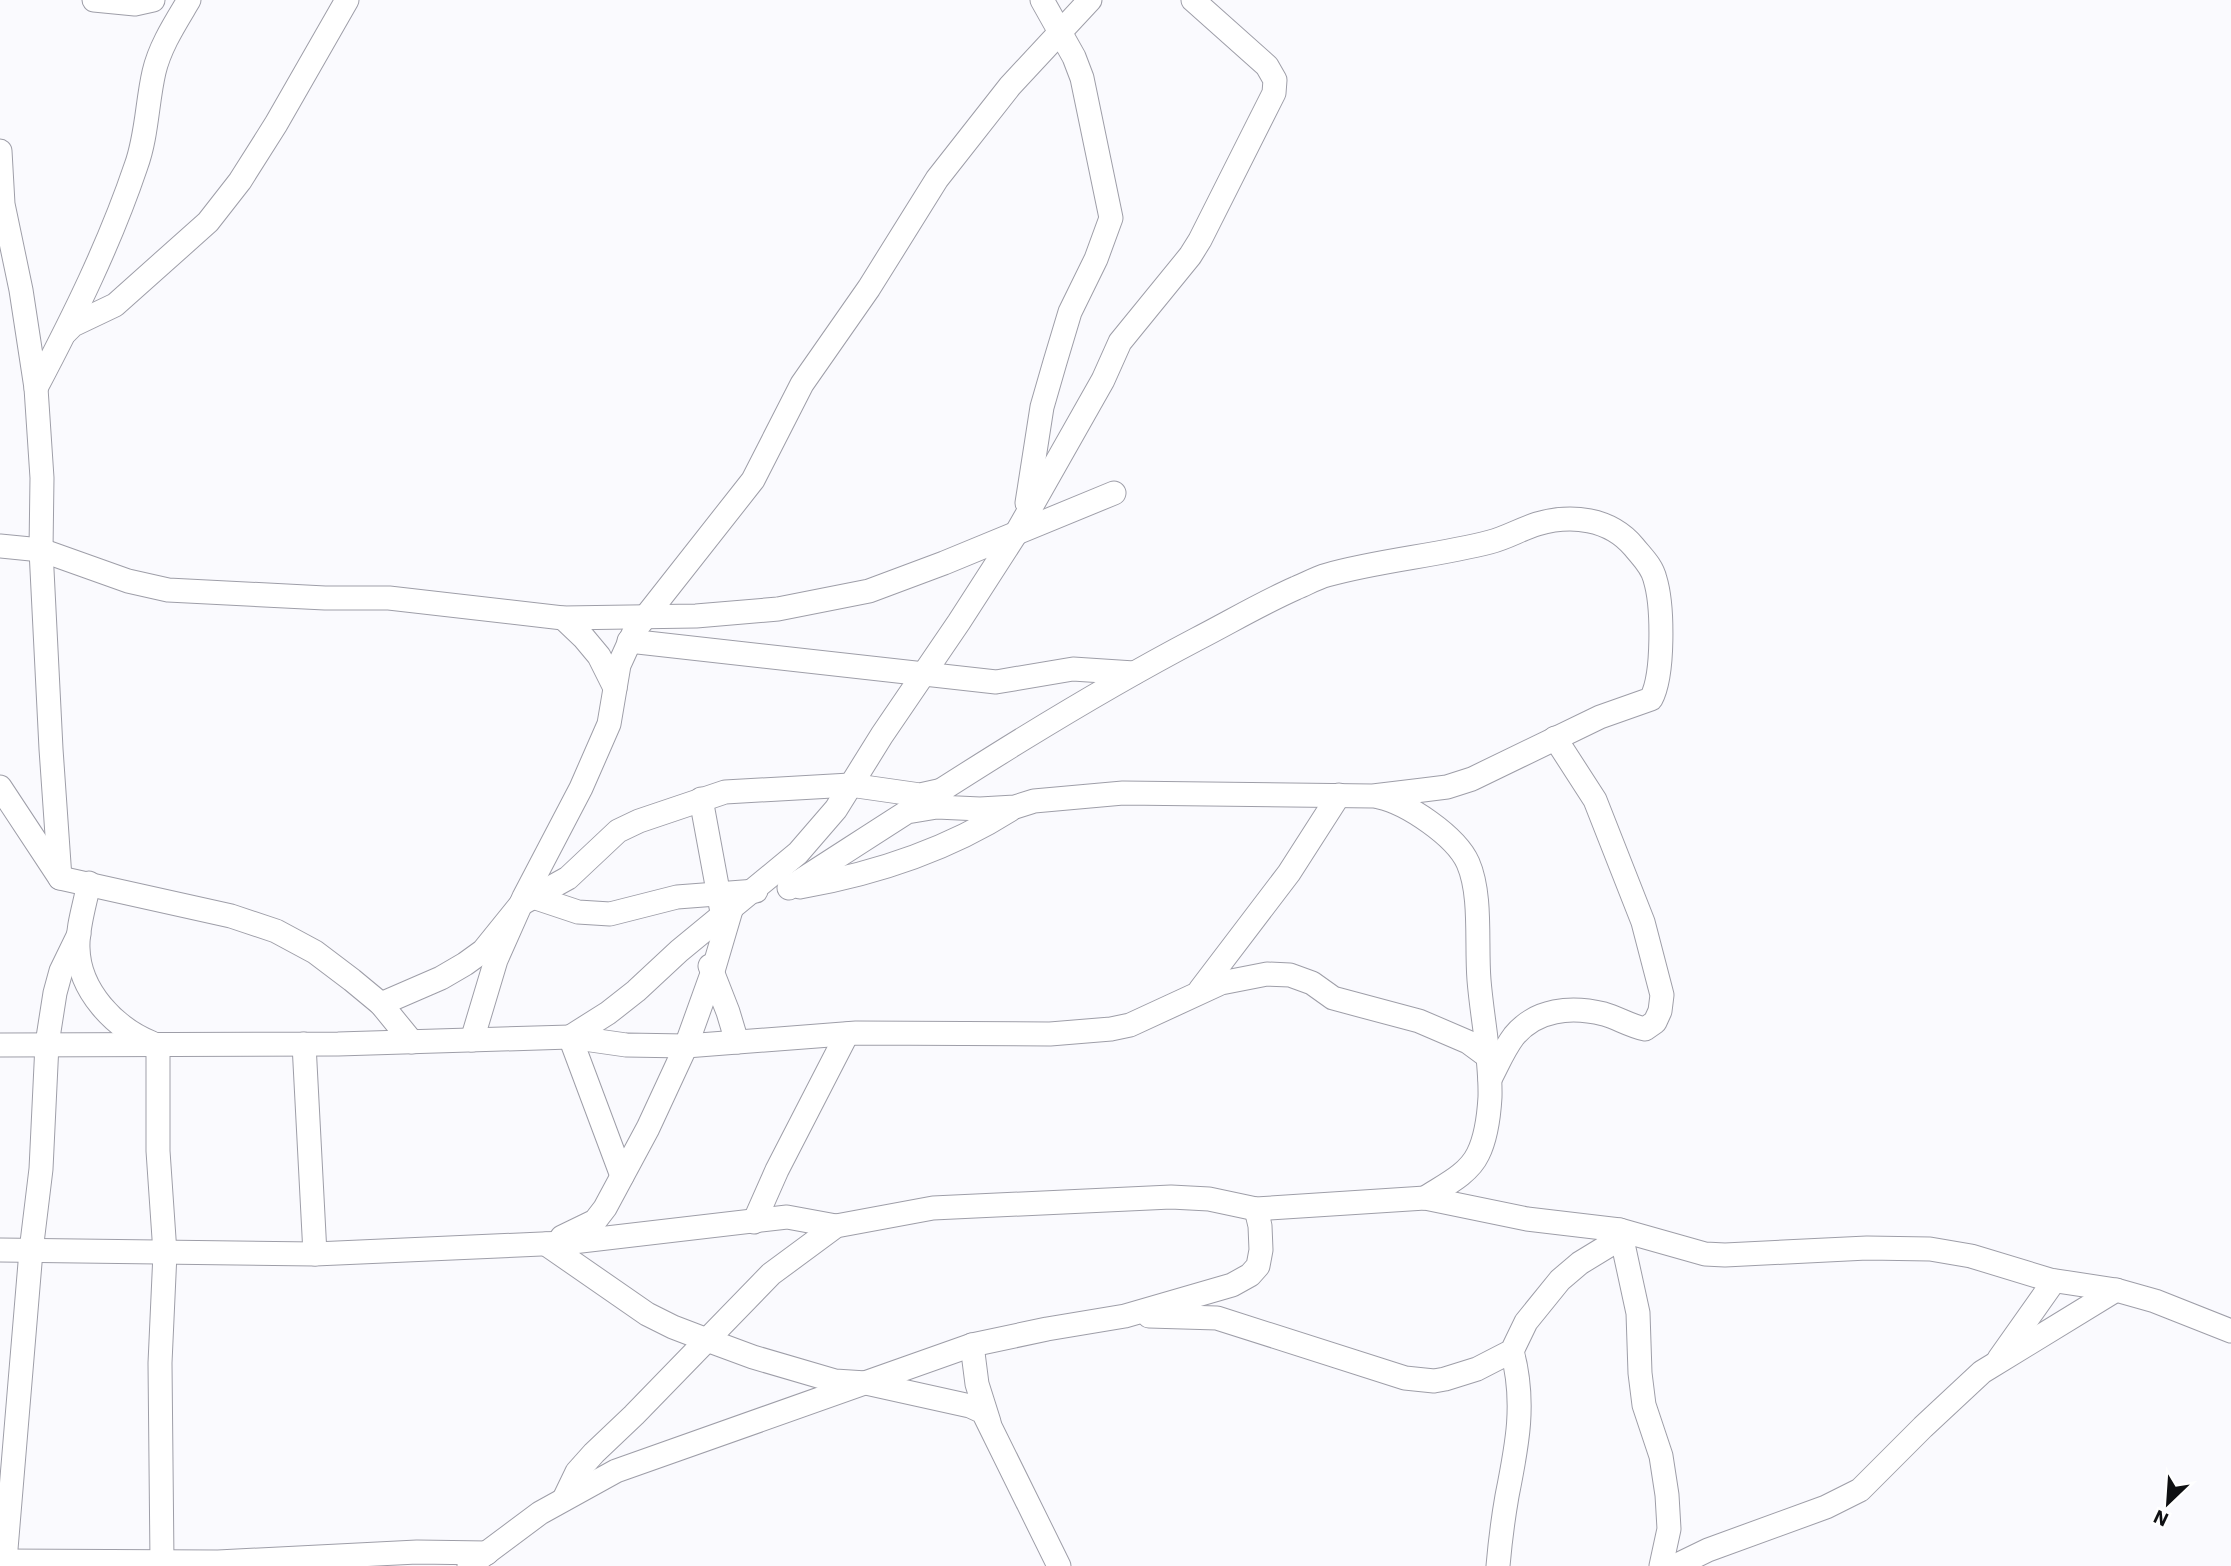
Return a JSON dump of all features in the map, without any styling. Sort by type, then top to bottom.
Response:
[{"type":"street","points":[[94,0],[135,4],[153,0]]},
{"type":"street","points":[[36,388],[99,262],[138,163],[154,69],[189,0]]},
{"type":"street","points":[[66,332],[73,325],[114,305],[208,222],[240,181],[269,136],[347,0]]},
{"type":"street","points":[[1021,523],[1042,407],[1055,362],[1070,312],[1096,259],[1111,218],[1082,78],[1074,57],[1042,0]]},
{"type":"street","points":[[472,1040],[496,960],[581,788],[609,724],[620,665],[629,641],[753,480],[802,384],[869,288],[937,178],[1010,86],[1090,0]]},
{"type":"street","points":[[570,1037],[626,998],[697,935],[724,907],[753,891],[816,835],[836,809],[882,734],[1021,523],[1103,380],[1120,342],[1200,240],[1274,93],[1275,80],[1267,66],[1193,0]]},
{"type":"street","points":[[0,150],[4,221],[21,290],[36,388],[42,478],[41,550],[60,878]]},
{"type":"street","points":[[0,546],[41,550],[128,581],[168,590],[325,598],[389,598],[563,618],[696,616],[778,609],[869,592],[944,563],[1021,523],[1114,493]]},
{"type":"street","points":[[753,891],[789,888],[864,874],[910,858],[975,830],[1015,807],[1034,801],[1122,793],[1373,796],[1447,787],[1472,779],[1600,717],[1651,699],[1657,690],[1661,619],[1658,587],[1653,571],[1628,541],[1609,527],[1591,520],[1567,519],[1539,524],[1492,541],[1325,575],[1281,595],[1053,719],[789,888]]},
{"type":"street","points":[[563,618],[599,656],[615,688]]},
{"type":"street","points":[[629,641],[996,682],[1073,669],[1134,673]]},
{"type":"street","points":[[1053,719],[1083,670]]},
{"type":"street","points":[[1490,1079],[1512,1038],[1527,1022],[1552,1012],[1581,1009],[1645,1029],[1655,1022],[1660,1011],[1662,995],[1643,922],[1617,854],[1595,800],[1555,738]]},
{"type":"street","points":[[381,1004],[440,978],[483,951],[527,900],[568,878],[626,826],[725,792],[850,785],[920,795],[942,790]]},
{"type":"street","points":[[0,787],[60,878],[231,915],[276,931],[315,952],[381,1004],[412,1042]]},
{"type":"street","points":[[1196,996],[1289,873],[1339,795]]},
{"type":"street","points":[[1373,796],[1406,808],[1428,821],[1449,839],[1467,862],[1474,888],[1490,1101],[1478,1155],[1461,1174],[1425,1198]]},
{"type":"street","points":[[546,1244],[576,1232],[594,1221],[605,1208],[686,1046],[713,971],[724,907],[701,799]]},
{"type":"street","points":[[907,812],[937,807],[1015,807]]},
{"type":"street","points":[[89,883],[77,946],[85,980],[113,1020],[134,1035],[158,1045]]},
{"type":"street","points":[[527,900],[579,912],[610,914],[662,900],[724,907]]},
{"type":"street","points":[[79,934],[61,971],[47,1044],[41,1169],[3,1561],[262,1563],[417,1552],[478,1559],[540,1513],[616,1471],[972,1345],[1125,1316],[1232,1285],[1250,1275],[1258,1266],[1261,1226],[1256,1209]]},
{"type":"street","points":[[697,935],[713,971],[737,1042]]},
{"type":"street","points":[[0,1045],[304,1044],[570,1037],[626,1045],[686,1046],[847,1034],[1051,1034],[1130,1025],[1221,983],[1267,974],[1290,975],[1312,983],[1333,998],[1419,1021],[1468,1042],[1487,1056]]},
{"type":"street","points":[[754,1222],[777,1170],[847,1034]]},
{"type":"street","points":[[570,1037],[622,1176]]},
{"type":"street","points":[[304,1044],[314,1254]]},
{"type":"street","points":[[158,1045],[158,1151],[165,1253],[160,1363],[162,1562]]},
{"type":"street","points":[[0,1250],[314,1254],[546,1244],[787,1217],[836,1226],[933,1208],[1131,1198],[1209,1199],[1256,1209],[1425,1198],[1725,1255],[1867,1248],[1930,1250],[1971,1256],[2054,1281],[2116,1290],[2155,1301],[2231,1331]]},
{"type":"street","points":[[564,1499],[577,1472],[594,1453],[771,1274],[836,1226]]},
{"type":"street","points":[[1125,1316],[1217,1318],[1405,1378],[1445,1380],[1477,1369],[1512,1351],[1526,1322],[1560,1280],[1620,1234]]},
{"type":"street","points":[[1620,1234],[1638,1313],[1644,1405],[1661,1456],[1667,1495],[1668,1529],[1661,1566]]},
{"type":"street","points":[[546,1244],[647,1314],[673,1327],[753,1357],[835,1381],[866,1383],[970,1406],[983,1412],[1059,1566]]},
{"type":"street","points":[[1995,1365],[2054,1281]]},
{"type":"street","points":[[1675,1566],[1720,1546],[1826,1507],[1860,1490],[1982,1372],[2116,1290]]},
{"type":"street","points":[[972,1345],[977,1384],[990,1425]]},
{"type":"street","points":[[1498,1566],[1519,1426],[1518,1373],[1512,1351]]}]
